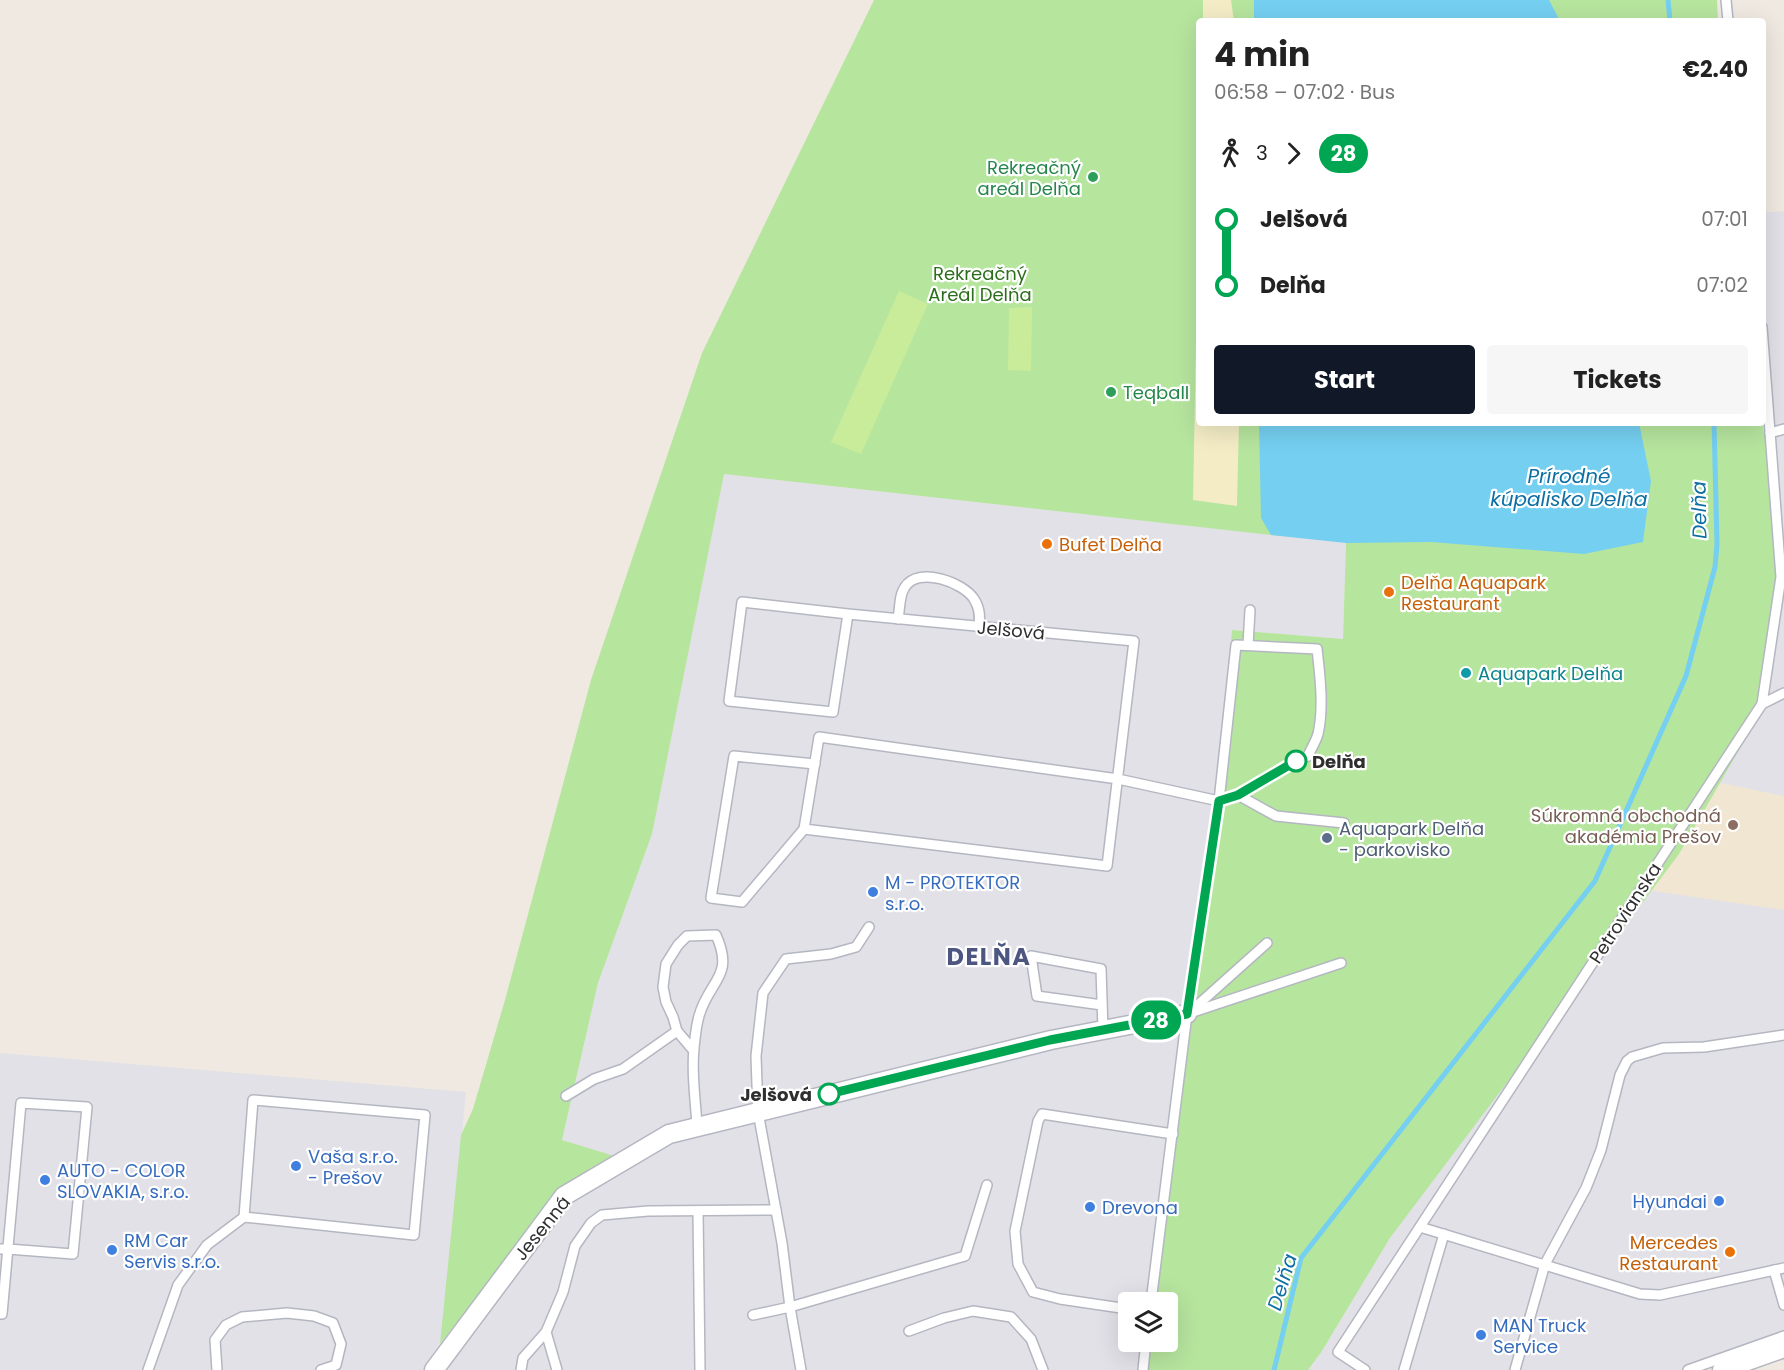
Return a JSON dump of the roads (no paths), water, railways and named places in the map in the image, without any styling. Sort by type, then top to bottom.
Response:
[{"type":"street","name":"Jesenná","points":[[434,1370],[564,1196],[669,1134],[1050,1040],[1187,1014]]},
{"type":"street","points":[[1722,1370],[1784,1347]]},
{"type":"lane","points":[[1726,0],[1728,18]]},
{"type":"lane","name":"Petrovianska","points":[[1365,1370],[1338,1352],[1762,704],[1781,577],[1766,380]]},
{"type":"lane","points":[[1770,433],[1784,429]]},
{"type":"lane","points":[[898,619],[903,589],[909,582],[924,577],[958,584],[968,592],[974,598],[978,608],[979,627]]},
{"type":"lane","name":"Jelšová","points":[[804,829],[1107,866],[1134,641],[742,602],[729,701],[833,712],[848,614]]},
{"type":"lane","points":[[1248,645],[1250,610]]},
{"type":"lane","points":[[815,764],[734,756],[711,898],[742,902],[804,829],[815,764],[819,737],[1118,779],[1219,801],[1238,795],[1308,756],[1317,734],[1320,707],[1321,678],[1317,649],[1236,645],[1219,801],[1187,1014],[1152,1292]]},
{"type":"lane","points":[[1762,704],[1784,693]]},
{"type":"lane","points":[[1238,795],[1276,816],[1344,823]]},
{"type":"lane","points":[[801,1370],[758,1112],[756,1056],[763,993],[786,959],[831,954],[856,947],[869,927]]},
{"type":"lane","points":[[694,1051],[677,1031],[666,1002],[663,987],[666,964],[678,945],[687,936],[716,935],[723,951],[722,974],[710,991],[699,1015],[694,1051],[697,1127]]},
{"type":"lane","points":[[1187,1014],[1267,943]]},
{"type":"lane","points":[[1102,1005],[1037,996],[1031,956],[1101,969],[1103,1030]]},
{"type":"lane","points":[[1187,1014],[1341,963]]},
{"type":"lane","points":[[566,1096],[594,1080],[623,1069],[677,1031]]},
{"type":"lane","points":[[1515,1370],[1545,1264],[1586,1188],[1600,1150],[1620,1075],[1627,1061],[1632,1057],[1663,1048],[1704,1047],[1784,1035]]},
{"type":"lane","points":[[148,1370],[178,1286],[207,1245],[244,1216],[414,1234],[425,1115],[253,1100],[244,1216]]},
{"type":"lane","points":[[0,1314],[2,1314],[4,1249],[21,1103],[87,1107],[73,1254],[4,1249]]},
{"type":"lane","points":[[1118,1308],[1060,1299],[1033,1292],[1018,1264],[1015,1231],[1038,1121],[1042,1114],[1173,1134]]},
{"type":"lane","points":[[753,1315],[790,1307],[965,1257],[987,1185]]},
{"type":"lane","points":[[698,1210],[700,1370]]},
{"type":"lane","points":[[521,1370],[523,1359],[546,1332],[563,1292],[575,1246],[591,1223],[602,1215],[623,1212],[776,1210]]},
{"type":"lane","points":[[1420,1227],[1640,1294],[1660,1295],[1784,1268]]},
{"type":"lane","points":[[1404,1370],[1444,1234]]},
{"type":"lane","points":[[1774,1270],[1784,1305]]},
{"type":"lane","points":[[909,1331],[944,1318],[973,1311],[1011,1317],[1031,1338],[1043,1370]]},
{"type":"lane","points":[[217,1370],[215,1340],[226,1325],[242,1317],[287,1313],[314,1316],[333,1323],[341,1344],[336,1365],[321,1370]]},
{"type":"lane","points":[[546,1332],[556,1370]]},
{"type":"lane","points":[[1688,1370],[1784,1336]]},
{"type":"lane","points":[[1143,1370],[1145,1352]]},
{"type":"water","points":[[1254,0],[1549,0],[1558,18],[1254,18]]},
{"type":"water","name":"Prírodné kúpalisko Delňa","points":[[1259,426],[1640,426],[1651,481],[1643,542],[1584,554],[1431,542],[1346,543],[1271,535],[1261,518]]},
{"type":"waterway","name":"Delňa","points":[[1668,0],[1670,18]]},
{"type":"waterway","name":"Delňa","points":[[1274,1370],[1301,1258],[1595,881],[1686,676],[1715,567],[1717,544],[1714,426]]},
{"type":"place","name":"Rekreačný areál Delňa","points":[[1093,177]]},
{"type":"place","name":"Teqball","points":[[1111,392]]},
{"type":"place","name":"Bufet Delňa","points":[[1047,544]]},
{"type":"place","name":"Delňa Aquapark Restaurant","points":[[1389,592]]},
{"type":"place","name":"Aquapark Delňa","points":[[1466,673]]},
{"type":"place","name":"Delňa","points":[[1296,761]]},
{"type":"place","name":"Súkromná obchodná akadémia Prešov","points":[[1733,825]]},
{"type":"place","name":"Aquapark Delňa - parkovisko","points":[[1327,838]]},
{"type":"place","name":"M - PROTEKTOR s.r.o.","points":[[873,892]]},
{"type":"place","name":"Jelšová","points":[[829,1094]]},
{"type":"place","name":"Vaša s.r.o. - Prešov","points":[[296,1166]]},
{"type":"place","name":"AUTO - COLOR SLOVAKIA, s.r.o.","points":[[45,1180]]},
{"type":"place","name":"Hyundai","points":[[1719,1201]]},
{"type":"place","name":"Drevona","points":[[1090,1207]]},
{"type":"place","name":"RM Car Servis s.r.o.","points":[[112,1250]]},
{"type":"place","name":"Mercedes Restaurant","points":[[1730,1252]]},
{"type":"place","name":"MAN Truck Service","points":[[1481,1335]]},
{"type":"district","name":"DELŇA","points":[[989,956]]},
{"type":"park label","name":"Rekreačný Areál Delňa","points":[[980,283]]}]
